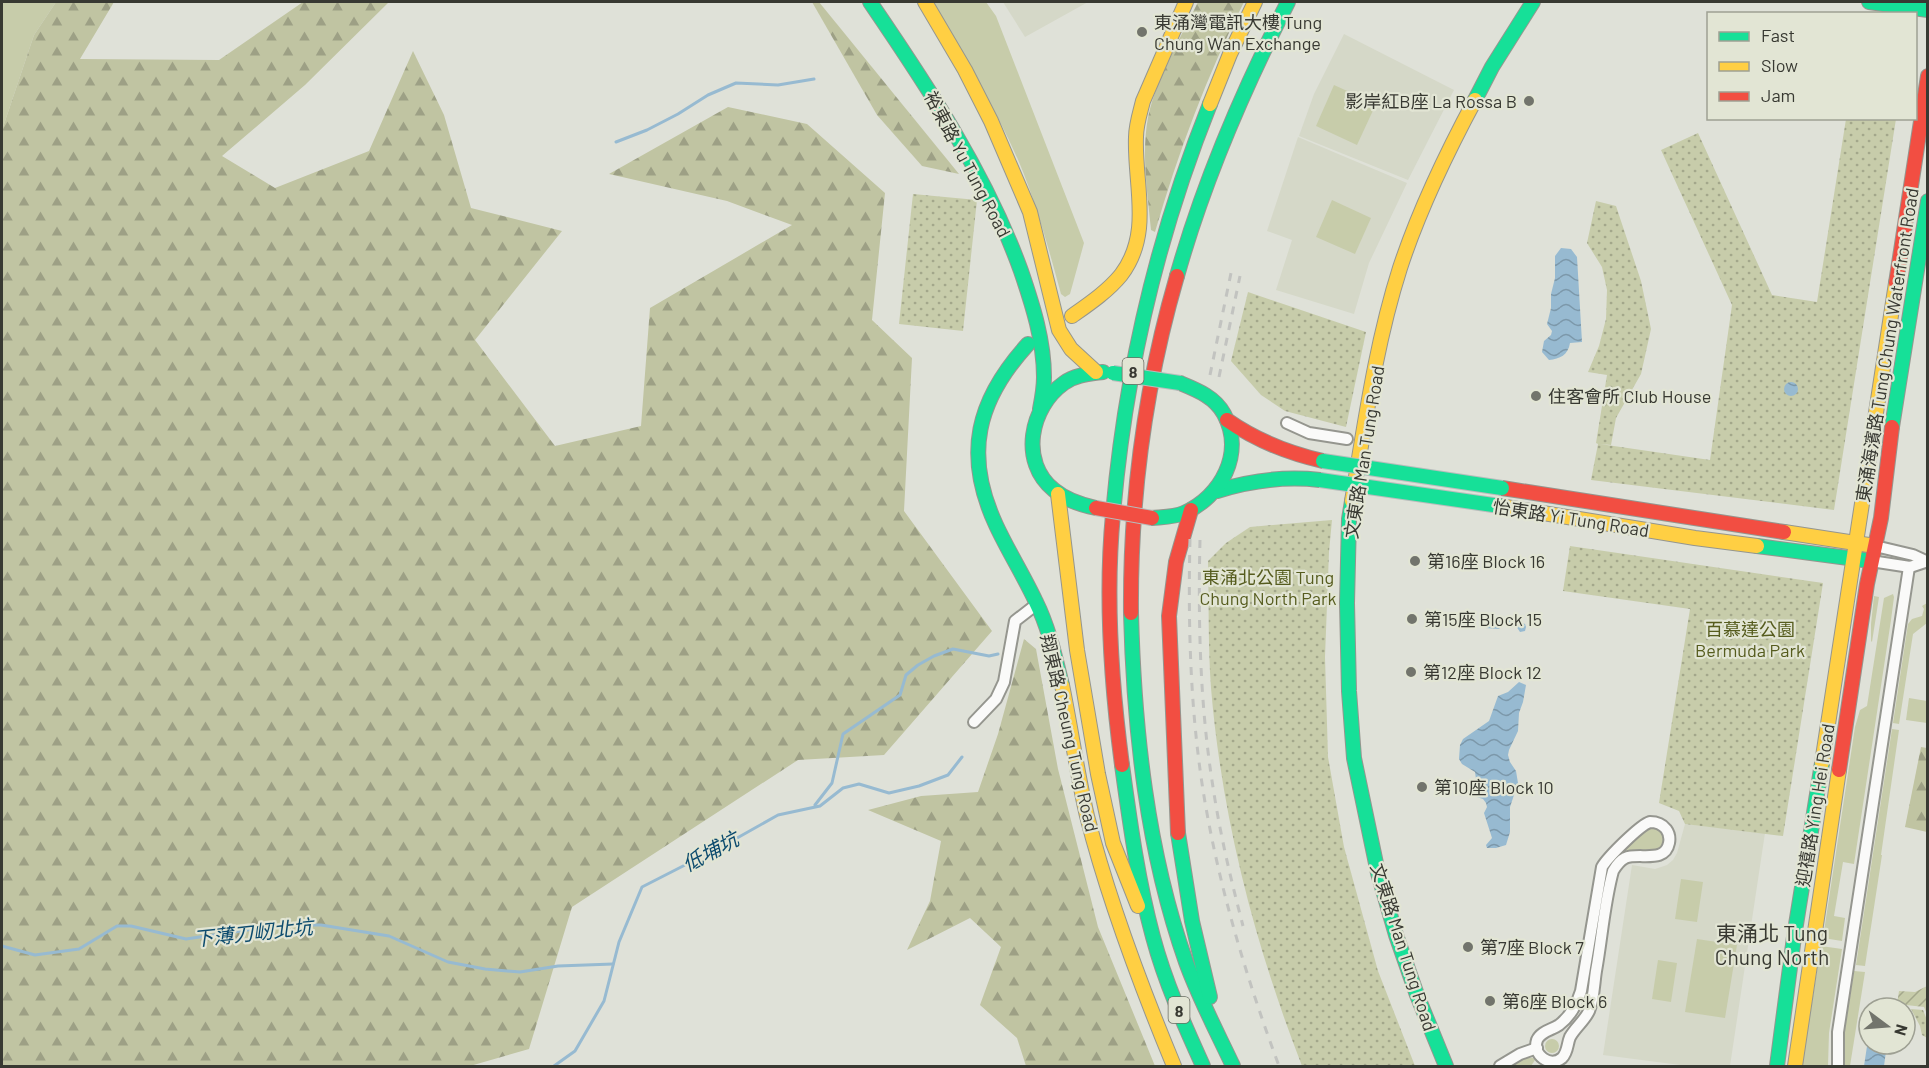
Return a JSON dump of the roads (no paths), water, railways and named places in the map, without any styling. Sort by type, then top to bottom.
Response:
[{"type":"main road","name":"裕東路 Yu Tung Road","points":[[870,2],[917,70],[1001,219],[1020,268],[1042,344],[1045,375],[1040,409]]},
{"type":"main road","name":"裕東路 Yu Tung Road","points":[[925,2],[965,70],[991,121],[1030,212],[1059,330],[1071,349],[1096,372]]},
{"type":"main road","points":[[1072,316],[1117,281],[1134,252],[1141,216],[1136,137],[1138,116],[1186,2]]},
{"type":"main road","name":"8","points":[[1203,1066],[1187,1032],[1158,952],[1147,908],[1126,795],[1114,700],[1109,594],[1116,483],[1138,343],[1165,239],[1194,145],[1210,102],[1256,2]]},
{"type":"main road","name":"8","points":[[1233,1066],[1182,952],[1160,868],[1148,806],[1132,663],[1130,593],[1132,529],[1138,464],[1151,384],[1178,273],[1220,149],[1252,74],[1288,2]]},
{"type":"main road","name":"文東路 Man Tung Road","points":[[1446,1066],[1417,995],[1396,934],[1378,873],[1354,758],[1349,691],[1347,603],[1349,519],[1367,410],[1390,302],[1401,265],[1449,148],[1492,67],[1533,2]]},
{"type":"main road","points":[[1869,2],[1928,10]]},
{"type":"main road","name":"東涌海濱路 Tung Chung Waterfront Road","points":[[1856,543],[1928,76]]},
{"type":"main road","name":"東涌海濱路 Tung Chung Waterfront Road","points":[[1875,546],[1881,519],[1894,414],[1928,201]]},
{"type":"main road","name":"翔東路 Cheung Tung Road","points":[[1028,344],[999,377],[988,399],[981,422],[978,460],[980,480],[994,523],[1045,621],[1058,667],[1074,754],[1102,870],[1126,947],[1174,1066]]},
{"type":"main road","points":[[1096,372],[1113,373],[1180,383],[1203,392],[1216,404],[1227,420],[1233,456],[1224,481],[1217,491],[1191,510],[1171,517],[1152,518],[1096,508],[1058,494],[1044,480],[1034,456],[1034,432],[1040,409],[1051,393],[1076,375],[1096,372]]},
{"type":"main road","name":"怡東路 Yi Tung Road","points":[[1227,420],[1268,445],[1292,454],[1323,461],[1875,546]]},
{"type":"main road","name":"怡東路 Yi Tung Road","points":[[1217,491],[1262,478],[1297,477],[1500,506],[1695,538],[1871,561]]},
{"type":"main road","points":[[1058,494],[1077,650],[1109,827],[1117,853],[1158,952]]},
{"type":"main road","points":[[1191,510],[1177,551],[1170,594],[1175,796],[1178,842],[1192,921],[1221,1040]]},
{"type":"main road","name":"迎禧路 Ying Hei Road","points":[[1777,1066],[1794,937],[1856,543]]},
{"type":"main road","name":"迎禧路 Ying Hei Road","points":[[1796,1066],[1875,546]]},
{"type":"street","points":[[1287,423],[1309,433],[1347,440]]},
{"type":"street","name":"怡東路 Yi Tung Road","points":[[1875,546],[1913,555],[1926,562]]},
{"type":"street","name":"怡東路 Yi Tung Road","points":[[1871,561],[1909,567],[1926,562]]},
{"type":"street","points":[[1838,1066],[1840,1021],[1909,567]]},
{"type":"street","points":[[974,722],[996,699],[1004,682],[1015,621],[1037,604]]},
{"type":"street","points":[[1650,822],[1661,824],[1668,831],[1669,836],[1665,851],[1654,857],[1635,855],[1628,857],[1619,861],[1613,871],[1588,1011],[1568,1043],[1563,1057],[1542,1063],[1536,1048],[1538,1039],[1548,1031],[1559,1025],[1577,1005],[1602,867],[1608,856],[1632,837],[1642,825],[1650,822]]},
{"type":"street","points":[[1548,1031],[1558,1031],[1568,1043]]},
{"type":"street","points":[[1500,1066],[1536,1048]]},
{"type":"water","points":[[1561,248],[1571,249],[1577,257],[1582,342],[1570,343],[1563,356],[1549,360],[1542,352],[1544,341],[1552,331],[1547,324],[1555,278],[1555,256]]},
{"type":"water","points":[[1788,382],[1794,382],[1798,389],[1794,396],[1788,396],[1784,392],[1784,386]]},
{"type":"water","points":[[1496,616],[1503,620],[1502,626],[1499,629],[1485,628],[1483,625],[1485,619]]},
{"type":"water","points":[[1512,616],[1518,622],[1525,624],[1525,631],[1520,632],[1516,626],[1509,624],[1508,619]]},
{"type":"water","points":[[1519,682],[1526,685],[1519,713],[1518,731],[1508,755],[1516,771],[1518,783],[1510,807],[1510,832],[1506,845],[1487,848],[1486,845],[1492,838],[1484,813],[1486,803],[1483,799],[1469,793],[1470,783],[1476,779],[1475,772],[1462,764],[1459,759],[1460,745],[1463,739],[1489,721],[1498,696],[1508,692]]},
{"type":"water","points":[[1866,1056],[1885,1056],[1884,1066],[1864,1066]]},
{"type":"waterway","points":[[616,142],[647,130],[708,95],[736,83],[778,85],[814,79]]},
{"type":"waterway","points":[[815,805],[832,783],[843,734],[900,695],[906,675],[918,665],[953,649],[989,656],[998,654]]},
{"type":"waterway","name":"低埔坑","points":[[554,1066],[575,1051],[604,1001],[619,942],[642,887],[778,815],[820,806],[843,788],[859,784],[889,793],[919,786],[948,775],[962,757]]},
{"type":"waterway","name":"下薄刀屻北坑","points":[[2,946],[35,955],[79,949],[117,926],[131,926],[186,939],[282,925],[321,925],[389,936],[448,962],[485,969],[520,972],[558,966],[613,964]]},
{"type":"railway","points":[[1210,375],[1231,273]]},
{"type":"railway","points":[[1219,377],[1240,276]]},
{"type":"railway","points":[[1190,539],[1191,664],[1195,727],[1203,790],[1234,930],[1279,1066]]},
{"type":"railway","points":[[1200,540],[1199,602],[1205,726],[1219,822],[1243,926]]},
{"type":"place","name":"東涌灣電訊大樓 Tung Chung Wan Exchange","points":[[1142,32]]},
{"type":"place","name":"影岸紅B座 La Rossa B","points":[[1529,101]]},
{"type":"place","name":"住客會所 Club House","points":[[1536,396]]},
{"type":"place","name":"第16座 Block 16","points":[[1415,561]]},
{"type":"place","name":"第15座 Block 15","points":[[1412,619]]},
{"type":"place","name":"第12座 Block 12","points":[[1411,672]]},
{"type":"place","name":"第10座 Block 10","points":[[1422,787]]},
{"type":"place","name":"第7座 Block 7","points":[[1468,947]]},
{"type":"place","name":"第6座 Block 6","points":[[1490,1001]]},
{"type":"district","name":"東涌北 Tung Chung North","points":[[1772,944]]},
{"type":"park label","name":"東涌北公園 Tung Chung North Park","points":[[1268,587]]},
{"type":"park label","name":"百慕達公園 Bermuda Park","points":[[1750,639]]}]
